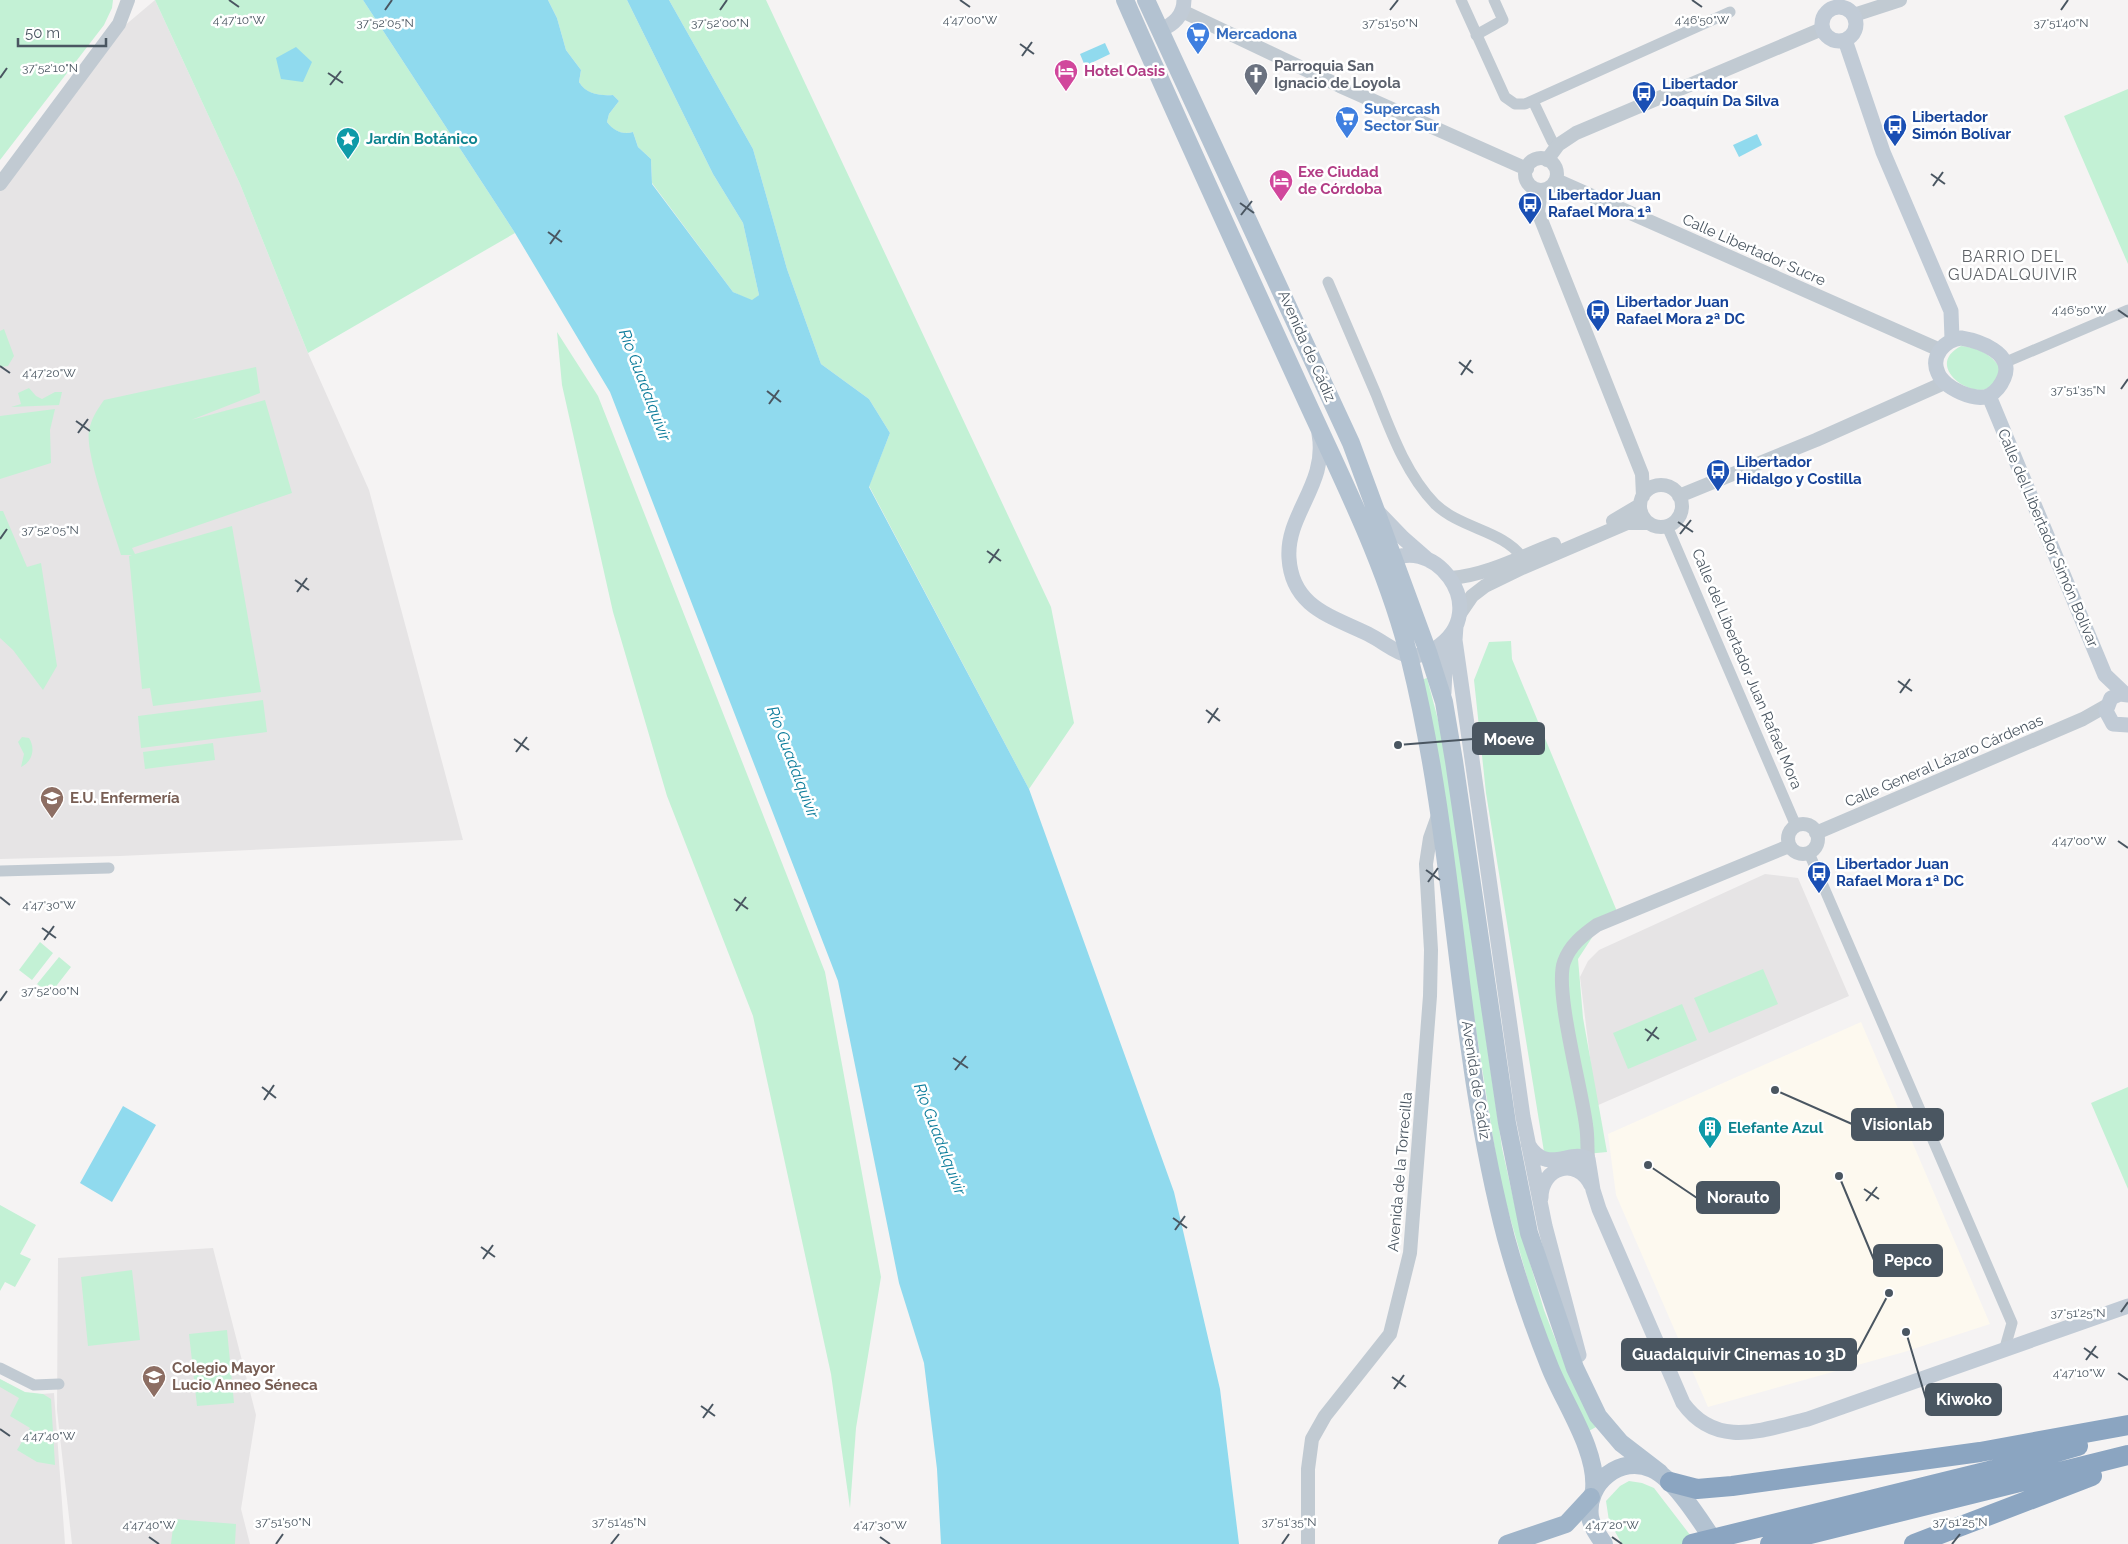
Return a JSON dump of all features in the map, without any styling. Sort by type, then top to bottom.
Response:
[{"type":"highway","points":[[1665,1477],[1697,1489],[1725,1487],[1980,1452],[2128,1425]]},
{"type":"highway","points":[[1692,1544],[1750,1532],[1993,1470],[2128,1431]]},
{"type":"highway","points":[[1770,1544],[2128,1456]]},
{"type":"highway","points":[[1914,1544],[2128,1463]]},
{"type":"highway","points":[[1507,1544],[1566,1524],[1593,1493]]},
{"type":"main road","name":"Avenida de Cádiz","points":[[1125,0],[1382,571],[1410,657],[1439,813],[1490,1166],[1506,1237],[1527,1307],[1550,1369],[1590,1456],[1595,1475],[1590,1516],[1604,1544]]},
{"type":"main road","points":[[1135,0],[1146,24],[1153,29],[1160,30],[1168,26],[1183,6]]},
{"type":"main road","name":"Avenida de Cádiz","points":[[1146,0],[1347,434],[1395,558],[1444,702],[1507,1123],[1523,1207],[1543,1279],[1560,1328],[1583,1386],[1598,1416],[1621,1444],[1665,1477],[1716,1544]]},
{"type":"main road","points":[[1825,5],[1840,7],[1854,15],[1855,30],[1845,40],[1839,42],[1828,38],[1822,28],[1825,5]]},
{"type":"main road","points":[[1845,40],[1883,152],[1951,311],[1952,339]]},
{"type":"main road","points":[[1952,339],[1970,339],[2001,354],[2006,362],[2006,375],[2001,385],[1988,396],[1975,397],[1944,383],[1937,373],[1936,361],[1940,350],[1952,339]]},
{"type":"main road","name":"Calle del Libertador Simón Bolivar","points":[[1988,396],[2108,678],[2116,719]]},
{"type":"main road","name":"Avenida de Cádiz","points":[[1318,426],[1322,448],[1319,470],[1290,544],[1290,568],[1296,586],[1310,604],[1320,612],[1410,657]]},
{"type":"main road","points":[[1377,511],[1392,528],[1428,560],[1442,568],[1451,578]]},
{"type":"main road","points":[[1382,571],[1384,565],[1395,558],[1410,556],[1428,560]]},
{"type":"main road","name":"Avenida de Cádiz","points":[[1451,578],[1457,592],[1455,640],[1528,1144],[1541,1207],[1570,1325],[1598,1416]]},
{"type":"main road","points":[[1410,657],[1428,652],[1446,640],[1457,620]]},
{"type":"main road","name":"Avenida de Cádiz","points":[[1444,702],[1446,640]]},
{"type":"main road","name":"Calle del Libertador Simón Bolivar","points":[[2108,678],[2127,694]]},
{"type":"main road","points":[[2116,719],[2116,695],[2127,694]]},
{"type":"main road","name":"Avenida de Cádiz","points":[[1468,864],[1479,902],[1497,934]]},
{"type":"main road","points":[[1528,1144],[1535,1154],[1542,1158],[1561,1160],[1585,1167],[1588,1160]]},
{"type":"main road","points":[[1588,1160],[1593,1190]]},
{"type":"main road","points":[[1570,1163],[1588,1179],[1599,1209],[1683,1403],[1690,1414],[1716,1431],[1732,1433],[1762,1430],[1808,1419],[2128,1306]]},
{"type":"main road","points":[[1541,1207],[1541,1195],[1545,1180],[1556,1170],[1570,1163]]},
{"type":"main road","points":[[1593,1493],[1607,1474],[1626,1466],[1642,1465],[1665,1477]]},
{"type":"street","points":[[0,184],[119,24],[128,0]]},
{"type":"street","points":[[1461,0],[1505,97],[1515,104],[1526,104],[1730,12]]},
{"type":"street","points":[[1476,34],[1503,20],[1494,0]]},
{"type":"street","points":[[1854,15],[1900,0]]},
{"type":"street","points":[[1183,6],[1340,86],[1526,169]]},
{"type":"street","points":[[1547,160],[1557,146],[1576,133],[1822,28]]},
{"type":"street","points":[[1533,101],[1552,141],[1557,146]]},
{"type":"street","points":[[1547,160],[1556,170],[1556,180],[1550,187],[1541,190],[1528,183],[1526,169],[1533,161],[1547,160]]},
{"type":"street","name":"Calle Libertador Sucre","points":[[1556,180],[1940,350]]},
{"type":"street","points":[[1541,190],[1538,212],[1642,474],[1642,515],[1649,523]]},
{"type":"street","points":[[1328,282],[1387,421],[1412,473],[1436,504],[1450,516],[1469,527],[1508,543],[1522,557]]},
{"type":"street","points":[[2006,362],[2128,310]]},
{"type":"street","points":[[1679,496],[1816,440],[1944,383]]},
{"type":"street","points":[[1457,620],[1472,596],[1485,586],[1522,568],[1627,523],[1649,523],[1661,527],[1667,526],[1678,517],[1681,510],[1679,496],[1671,488],[1650,481],[1642,474]]},
{"type":"street","points":[[1451,578],[1467,577],[1615,521],[1641,500],[1653,487],[1660,485]]},
{"type":"street","name":"Calle del Libertador Juan Rafael Mora","points":[[1667,526],[1796,826]]},
{"type":"street","name":"Calle General Lázaro Cárdenas","points":[[1816,833],[2083,719],[2116,719]]},
{"type":"street","name":"Avenida de la Torrecilla","points":[[1308,1544],[1308,1468],[1312,1439],[1325,1416],[1390,1334],[1410,1253],[1431,974],[1426,864],[1430,838],[1439,813]]},
{"type":"street","points":[[1796,826],[1810,826],[1816,833],[1816,847],[1809,853],[1800,854],[1789,846],[1789,832],[1796,826]]},
{"type":"street","points":[[1588,1160],[1584,1115],[1562,988],[1564,962],[1580,937],[1597,925],[1789,846]]},
{"type":"street","points":[[1809,853],[2012,1323],[2004,1351]]},
{"type":"street","points":[[0,871],[108,868]]},
{"type":"street","points":[[1570,1163],[1580,1146],[1584,1115]]},
{"type":"street","points":[[0,1368],[34,1385],[59,1384]]},
{"type":"shaded area","points":[[155,0],[240,184],[308,353],[369,490],[463,840],[120,856],[0,859],[0,191],[123,27]]},
{"type":"shaded area","points":[[1765,874],[1798,878],[1849,996],[1596,1106],[1580,977],[1588,961],[1599,950]]},
{"type":"shaded area","points":[[1861,1022],[1990,1324],[1904,1352],[1708,1407],[1616,1195],[1608,1134]]},
{"type":"shaded area","name":"Colegio Mayor Lucio Anneo Séneca","points":[[213,1248],[256,1415],[241,1509],[250,1544],[72,1544],[57,1410],[58,1258]]},
{"type":"shaded area","points":[[0,1379],[29,1395],[54,1393],[65,1544],[0,1544]]},
{"type":"green space","points":[[0,0],[113,0],[112,8],[104,25],[0,160]]},
{"type":"green space","name":"Jardín Botánico","points":[[155,0],[363,0],[515,233],[308,353],[240,184]]},
{"type":"green space","points":[[548,0],[627,0],[713,174],[743,223],[759,295],[752,301],[733,292],[652,183],[651,159],[638,147],[633,132],[618,132],[607,122],[609,114],[619,101],[613,95],[589,92],[579,82],[581,70],[566,50],[557,18]]},
{"type":"green space","points":[[669,0],[766,0],[1051,607],[1074,723],[1029,789],[869,486],[890,433],[869,399],[821,364],[787,269],[753,149]]},
{"type":"green space","points":[[2128,89],[2128,264],[2064,116]]},
{"type":"green space","points":[[4,329],[14,356],[8,366],[0,367],[0,331]]},
{"type":"green space","points":[[557,332],[598,396],[825,972],[881,1277],[856,1428],[850,1508],[831,1374],[753,1016],[667,796],[613,612],[562,385]]},
{"type":"green space","points":[[1961,346],[1978,350],[1992,359],[2000,368],[1996,383],[1986,389],[1978,390],[1969,388],[1953,377],[1948,370],[1947,362],[1951,354]]},
{"type":"green space","points":[[256,367],[260,393],[191,420],[265,400],[292,493],[132,548],[135,554],[232,526],[261,692],[153,706],[150,688],[142,689],[129,556],[132,555],[121,555],[106,510],[91,457],[90,427],[104,400]]},
{"type":"green space","points":[[29,388],[36,396],[42,399],[55,392],[62,392],[59,405],[11,407],[21,404],[18,393]]},
{"type":"green space","points":[[55,409],[50,430],[51,463],[0,479],[0,416]]},
{"type":"green space","points":[[0,511],[3,511],[27,567],[41,563],[57,666],[43,690],[13,650],[0,638]]},
{"type":"green space","points":[[1511,641],[1512,659],[1621,921],[1595,933],[1578,959],[1583,1018],[1607,1152],[1545,1158],[1486,793],[1474,680],[1489,642]]},
{"type":"green space","points":[[1427,678],[1442,735],[1502,1148],[1521,1233],[1544,1310],[1563,1359],[1596,1427],[1587,1432],[1542,1330],[1500,1182],[1421,680]]},
{"type":"green space","points":[[263,700],[267,732],[141,748],[138,716]]},
{"type":"green space","points":[[22,737],[29,738],[32,746],[32,755],[28,762],[21,767],[24,754],[18,742]]},
{"type":"green space","points":[[213,743],[215,760],[145,769],[143,752]]},
{"type":"green space","points":[[40,942],[53,953],[32,980],[19,970]]},
{"type":"green space","points":[[59,957],[71,967],[50,994],[37,984]]},
{"type":"green space","points":[[1763,969],[1778,1004],[1709,1033],[1694,998]]},
{"type":"green space","points":[[1682,1004],[1697,1040],[1628,1069],[1613,1033]]},
{"type":"green space","points":[[2128,1087],[2128,1189],[2091,1103]]},
{"type":"green space","points":[[0,1205],[36,1225],[20,1254],[31,1259],[15,1287],[5,1282],[0,1291]]},
{"type":"green space","points":[[132,1270],[140,1340],[88,1346],[81,1277]]},
{"type":"green space","points":[[227,1330],[234,1403],[197,1406],[189,1334]]},
{"type":"green space","points":[[0,1379],[25,1392],[43,1394],[51,1399],[55,1465],[37,1462],[17,1450],[30,1428],[10,1416],[19,1398],[0,1387]]},
{"type":"green space","points":[[1629,1481],[1642,1483],[1654,1488],[1697,1544],[1622,1544],[1609,1521],[1606,1501],[1620,1486]]},
{"type":"green space","points":[[174,1519],[236,1524],[235,1544],[171,1544]]},
{"type":"water","name":"Río Guadalquivir","points":[[363,0],[548,0],[557,18],[566,50],[581,70],[579,82],[589,92],[613,95],[619,101],[609,114],[607,122],[618,132],[633,132],[638,147],[651,159],[652,184],[733,292],[752,300],[759,295],[743,223],[713,174],[627,0],[669,0],[753,149],[787,269],[821,364],[869,399],[890,433],[869,487],[1029,789],[1174,1192],[1220,1389],[1239,1544],[941,1544],[937,1469],[924,1363],[899,1283],[838,981],[610,392],[515,233]]},
{"type":"water","points":[[1105,43],[1110,54],[1085,66],[1080,54]]},
{"type":"water","points":[[296,47],[312,62],[303,82],[281,79],[276,58]]},
{"type":"water","points":[[1757,134],[1762,145],[1739,157],[1733,145]]},
{"type":"water","points":[[123,1106],[156,1125],[112,1202],[80,1183]]},
{"type":"place","name":"Mercadona","points":[[1198,55]]},
{"type":"place","name":"Hotel Oasis","points":[[1066,92]]},
{"type":"place","name":"Parroquia San Ignacio de Loyola","points":[[1256,96]]},
{"type":"place","name":"Libertador Joaquín Da Silva","points":[[1644,114]]},
{"type":"place","name":"Supercash Sector Sur","points":[[1347,139]]},
{"type":"place","name":"Libertador Simón Bolívar","points":[[1895,147]]},
{"type":"place","name":"Jardín Botánico","points":[[348,160]]},
{"type":"place","name":"Exe Ciudad de Córdoba","points":[[1281,202]]},
{"type":"place","name":"Libertador Juan Rafael Mora 1ª","points":[[1530,225]]},
{"type":"place","name":"Libertador Juan Rafael Mora 2ª DC","points":[[1598,332]]},
{"type":"place","name":"Libertador Hidalgo y Costilla","points":[[1718,492]]},
{"type":"place","name":"Moeve","points":[[1398,745]]},
{"type":"place","name":"E.U. Enfermería","points":[[52,819]]},
{"type":"place","name":"Libertador Juan Rafael Mora 1ª DC","points":[[1819,894]]},
{"type":"place","name":"Visionlab","points":[[1775,1090]]},
{"type":"place","name":"Elefante Azul","points":[[1710,1149]]},
{"type":"place","name":"Norauto","points":[[1648,1165]]},
{"type":"place","name":"Pepco","points":[[1839,1176]]},
{"type":"place","name":"Guadalquivir Cinemas 10 3D","points":[[1889,1293]]},
{"type":"place","name":"Kiwoko","points":[[1906,1332]]},
{"type":"place","name":"Colegio Mayor Lucio Anneo Séneca","points":[[154,1398]]},
{"type":"district","name":"BARRIO DEL GUADALQUIVIR","points":[[2013,265]]}]
